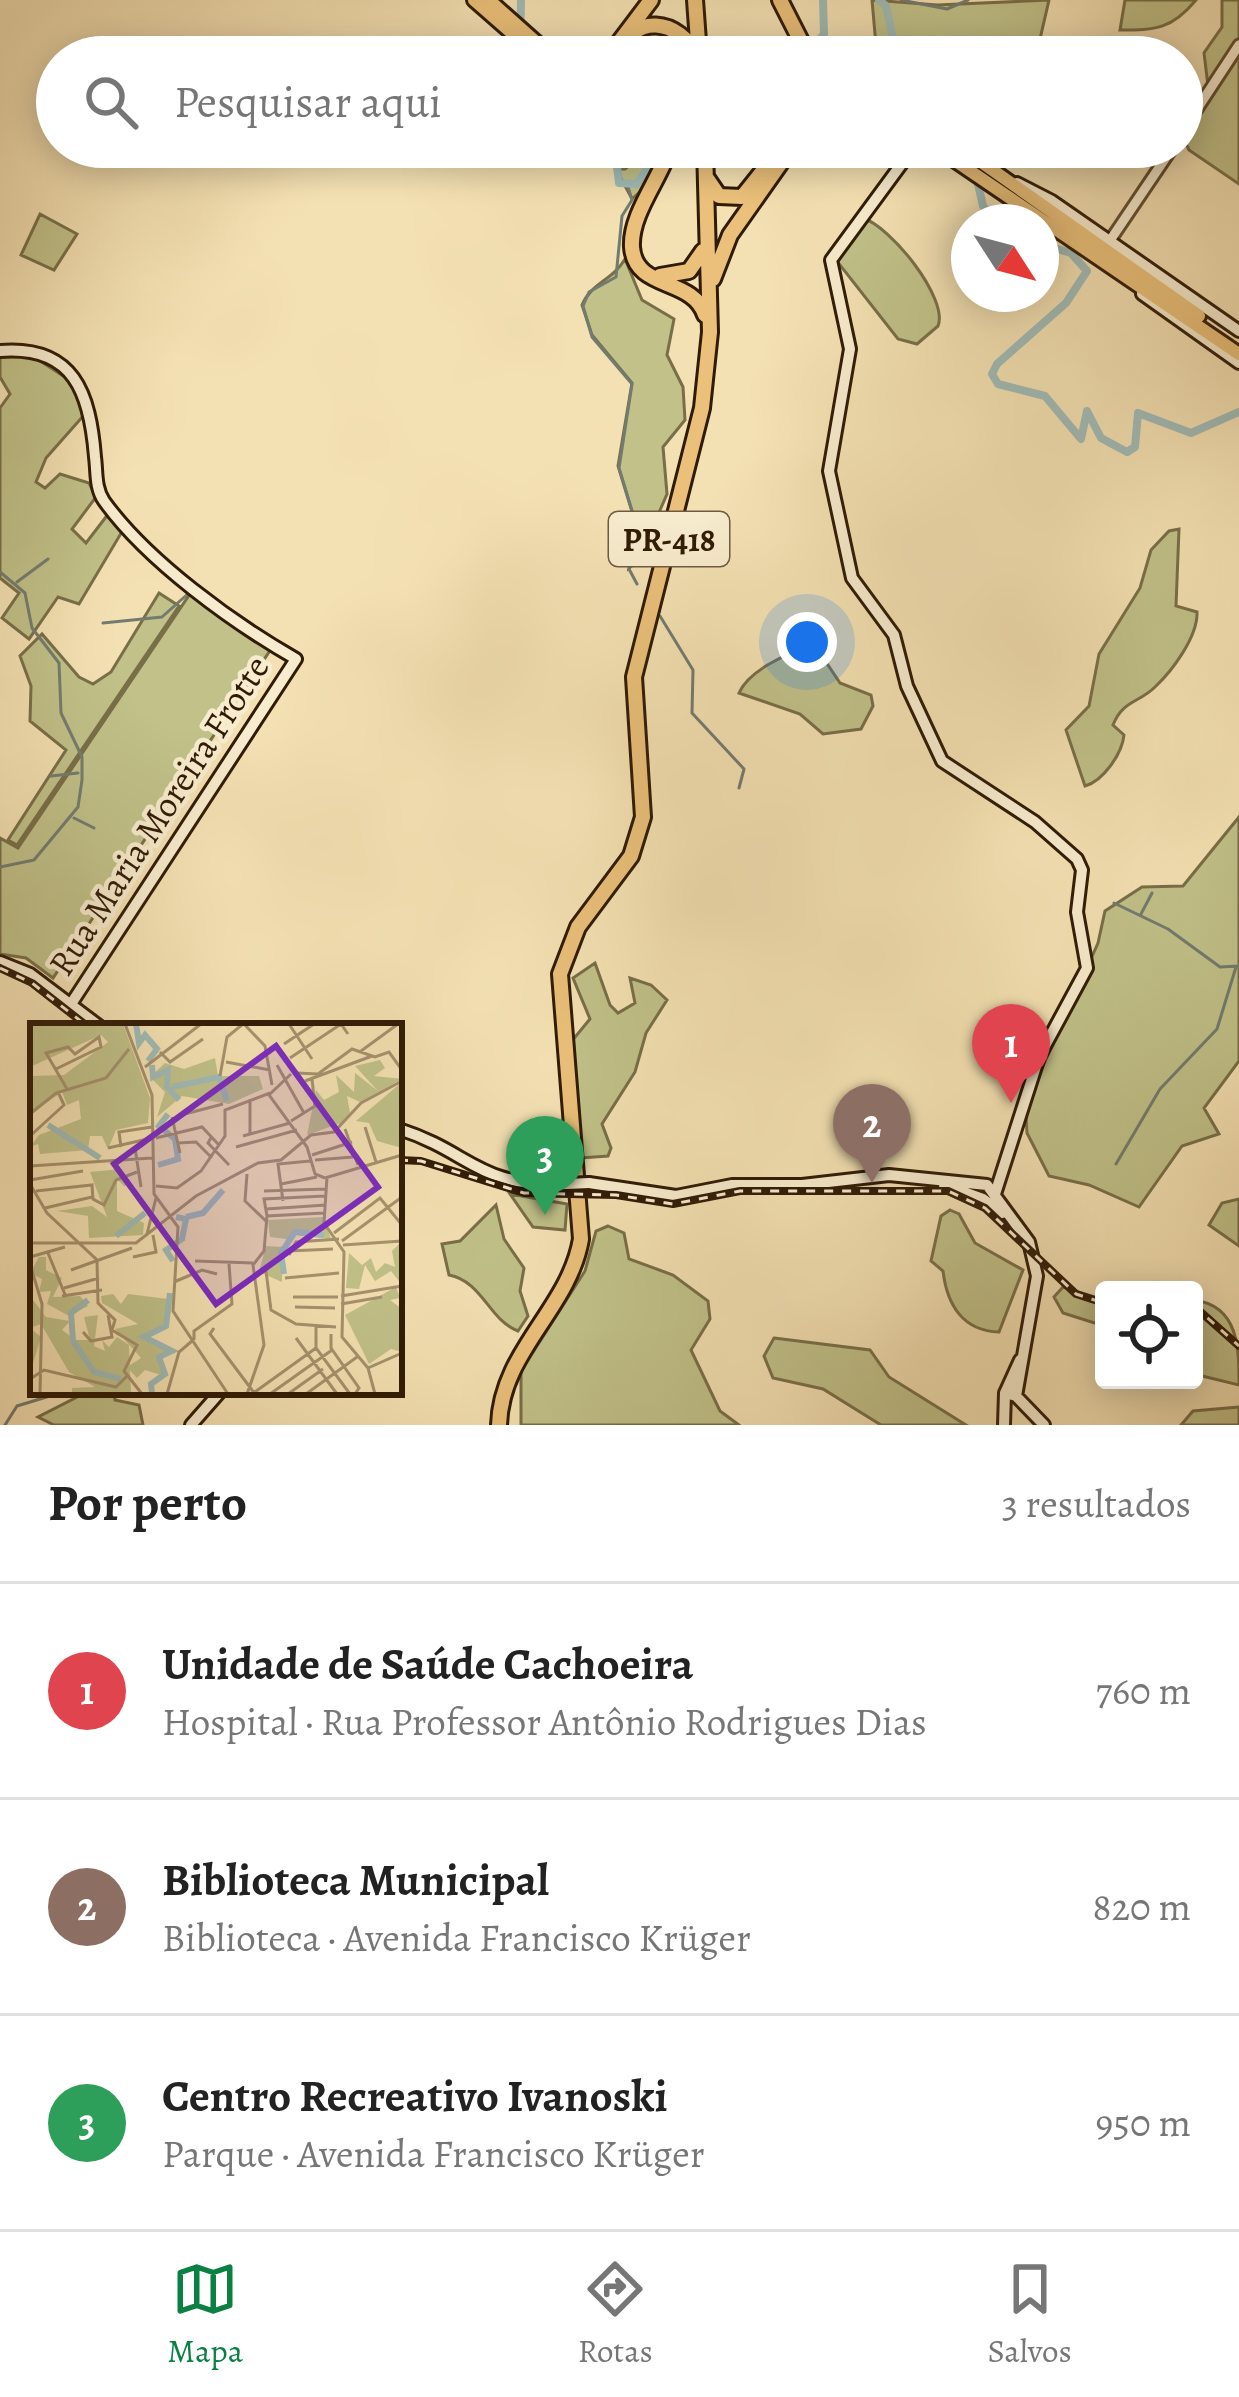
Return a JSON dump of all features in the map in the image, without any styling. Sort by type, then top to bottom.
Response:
[{"type":"highway","points":[[624,36],[651,0]]},
{"type":"highway","points":[[697,0],[697,36]]},
{"type":"highway","points":[[778,0],[789,36]]},
{"type":"highway","points":[[778,0],[797,36]]},
{"type":"highway","points":[[632,36],[657,24],[684,36]]},
{"type":"highway","points":[[664,168],[635,229],[633,255],[646,274],[696,297],[710,332]]},
{"type":"highway","points":[[665,168],[639,231],[637,255],[650,272],[677,277],[697,264],[706,240]]},
{"type":"highway","name":"PR-418","points":[[499,1425],[500,1400],[514,1364],[569,1279],[581,1239],[559,994],[564,953],[631,856],[643,817],[635,664],[693,451],[710,332],[704,168]]},
{"type":"highway","points":[[704,172],[719,196],[742,197],[765,168]]},
{"type":"highway","points":[[710,332],[714,271],[722,250],[778,168]]},
{"type":"highway","points":[[631,856],[635,880]]},
{"type":"main road","points":[[474,0],[510,25]]},
{"type":"main road","points":[[489,0],[521,36]]},
{"type":"main road","points":[[896,168],[831,260],[850,349],[829,471],[852,578],[894,635],[907,686],[936,753],[956,773],[1035,822],[1077,859],[1082,870],[1077,912],[1087,968],[1039,1057],[994,1191],[1017,1240],[1030,1252]]},
{"type":"main road","points":[[971,168],[985,183],[1239,353]]},
{"type":"main road","points":[[989,168],[1239,344]]},
{"type":"main road","points":[[1004,179],[1047,197],[1239,331]]},
{"type":"main road","points":[[1103,260],[1156,306],[1239,363]]},
{"type":"main road","name":"Rua Maria Moreira Frotte","points":[[0,351],[36,352],[79,380],[103,500],[156,558],[296,659],[70,1004]]},
{"type":"main road","points":[[0,962],[30,974],[95,1023]]},
{"type":"main road","points":[[402,1130],[434,1140],[494,1179],[590,1183],[687,1196],[732,1185],[802,1185],[880,1175],[994,1191],[1030,1252],[1036,1298],[1004,1425]]},
{"type":"main road","points":[[1012,1393],[1047,1425]]},
{"type":"main road","points":[[191,1425],[217,1395]]},
{"type":"street","points":[[1203,100],[1239,45]]},
{"type":"street","points":[[1109,242],[1158,168]]},
{"type":"green space","points":[[872,0],[937,5],[1049,0],[1041,36],[875,36]]},
{"type":"green space","points":[[1125,0],[1196,0],[1163,26],[1120,30]]},
{"type":"green space","points":[[1222,0],[1239,0],[1239,184],[1203,160],[1203,106],[1209,94],[1204,53],[1222,27]]},
{"type":"green space","points":[[655,168],[647,186],[632,199],[616,169]]},
{"type":"green space","points":[[40,214],[77,234],[54,270],[21,255]]},
{"type":"green space","points":[[862,218],[901,248],[935,299],[938,326],[917,344],[898,339],[836,260]]},
{"type":"green space","points":[[625,259],[642,300],[674,319],[667,355],[683,387],[685,420],[663,447],[667,494],[638,561],[629,568],[637,528],[618,466],[632,383],[592,335],[582,305]]},
{"type":"green space","points":[[31,355],[77,385],[84,415],[46,458],[36,482],[45,488],[60,474],[89,483],[96,497],[72,529],[86,543],[109,513],[123,530],[79,604],[58,597],[29,639],[2,618],[19,593],[0,578],[0,408],[10,394],[0,377],[0,356]]},
{"type":"green space","points":[[1179,529],[1176,606],[1197,612],[1193,631],[1162,680],[1117,717],[1113,725],[1124,735],[1120,750],[1105,773],[1085,786],[1066,730],[1089,706],[1099,654],[1140,588],[1151,550],[1169,531]]},
{"type":"green space","points":[[192,591],[271,649],[53,978],[26,958],[0,954],[0,838],[18,848]]},
{"type":"green space","points":[[159,593],[179,606],[17,845],[8,840],[66,750],[30,721],[31,686],[20,656],[42,634],[79,677],[93,684],[111,672]]},
{"type":"green space","points":[[809,649],[820,653],[840,683],[871,695],[873,706],[861,729],[823,734],[800,714],[739,693],[769,664]]},
{"type":"green space","points":[[1239,817],[1239,1061],[1204,1108],[1219,1134],[1182,1146],[1139,1207],[1089,1185],[1049,1176],[1027,1133],[1026,1116],[1039,1075],[1098,943],[1105,911],[1142,887],[1183,886]]},
{"type":"green space","points":[[595,963],[610,1005],[618,1013],[635,1003],[630,978],[651,985],[667,1000],[646,1033],[635,1072],[602,1124],[611,1148],[608,1156],[581,1158],[571,1042],[590,1019],[573,978]]},
{"type":"green space","points":[[510,1194],[567,1204],[565,1230],[533,1227]]},
{"type":"green space","points":[[1239,1199],[1239,1246],[1209,1225],[1222,1203]]},
{"type":"green space","points":[[496,1205],[504,1239],[524,1268],[520,1291],[528,1316],[518,1331],[500,1319],[470,1285],[449,1275],[442,1244],[460,1241]]},
{"type":"green space","points":[[950,1210],[959,1214],[975,1243],[1023,1270],[999,1332],[976,1327],[959,1314],[948,1295],[943,1271],[931,1261],[941,1216]]},
{"type":"green space","points":[[608,1226],[624,1233],[629,1259],[673,1275],[708,1301],[710,1319],[691,1350],[720,1411],[739,1425],[521,1425],[521,1371],[585,1271],[596,1231]]},
{"type":"green space","points":[[1063,1287],[1095,1297],[1095,1323],[1063,1313],[1054,1297]]},
{"type":"green space","points":[[1203,1302],[1220,1311],[1233,1331],[1239,1385],[1203,1376]]},
{"type":"green space","points":[[774,1338],[870,1350],[889,1377],[966,1425],[881,1425],[823,1389],[773,1378],[764,1356]]},
{"type":"green space","points":[[81,1395],[114,1395],[115,1400],[139,1405],[143,1425],[54,1425],[38,1417]]},
{"type":"green space","points":[[1239,1407],[1239,1425],[1181,1425],[1193,1411]]},
{"type":"waterway","points":[[520,36],[521,0]]},
{"type":"waterway","points":[[822,36],[823,0]]},
{"type":"waterway","points":[[879,0],[886,6],[892,36]]},
{"type":"waterway","points":[[901,0],[947,9],[968,0]]},
{"type":"waterway","points":[[617,168],[619,183],[637,184],[648,168]]},
{"type":"waterway","points":[[976,175],[983,204]]},
{"type":"waterway","points":[[628,187],[632,200],[622,216],[616,277],[589,292],[583,306],[592,337],[632,384],[619,468],[638,530],[629,569],[637,584]]},
{"type":"waterway","points":[[1059,249],[1071,253],[1087,271],[1059,309]]},
{"type":"waterway","points":[[1056,312],[997,364],[992,374],[998,384],[1045,396],[1081,439],[1087,411],[1101,438],[1127,452],[1135,447],[1138,413],[1191,433],[1239,412]]},
{"type":"waterway","points":[[17,582],[48,559]]},
{"type":"waterway","points":[[0,572],[25,593],[32,628],[59,663],[61,713],[82,757],[78,807],[34,860],[0,867]]},
{"type":"waterway","points":[[103,623],[162,617],[190,592]]},
{"type":"waterway","points":[[660,616],[693,670],[692,713],[744,769],[739,788]]},
{"type":"waterway","points":[[51,776],[78,773]]},
{"type":"waterway","points":[[74,818],[94,828]]},
{"type":"waterway","points":[[1141,914],[1152,893]]},
{"type":"waterway","points":[[1114,903],[1168,929],[1220,967],[1239,966]]},
{"type":"waterway","points":[[1116,1164],[1160,1089],[1217,1029],[1236,967]]},
{"type":"waterway","points":[[5,1425],[17,1406],[53,1395]]},
{"type":"railway","points":[[0,968],[32,983],[83,1023]]},
{"type":"railway","points":[[402,1160],[421,1161],[524,1193],[616,1195],[673,1204],[740,1191],[948,1191],[985,1208],[1076,1294],[1095,1300]]},
{"type":"railway","points":[[1203,1314],[1239,1346]]},
{"type":"place","name":"Unidade de Saúde Cachoeira","points":[[1011,1103]]},
{"type":"place","name":"Biblioteca Municipal","points":[[872,1183]]},
{"type":"place","name":"Centro Recreativo Ivanoski","points":[[545,1215]]}]
